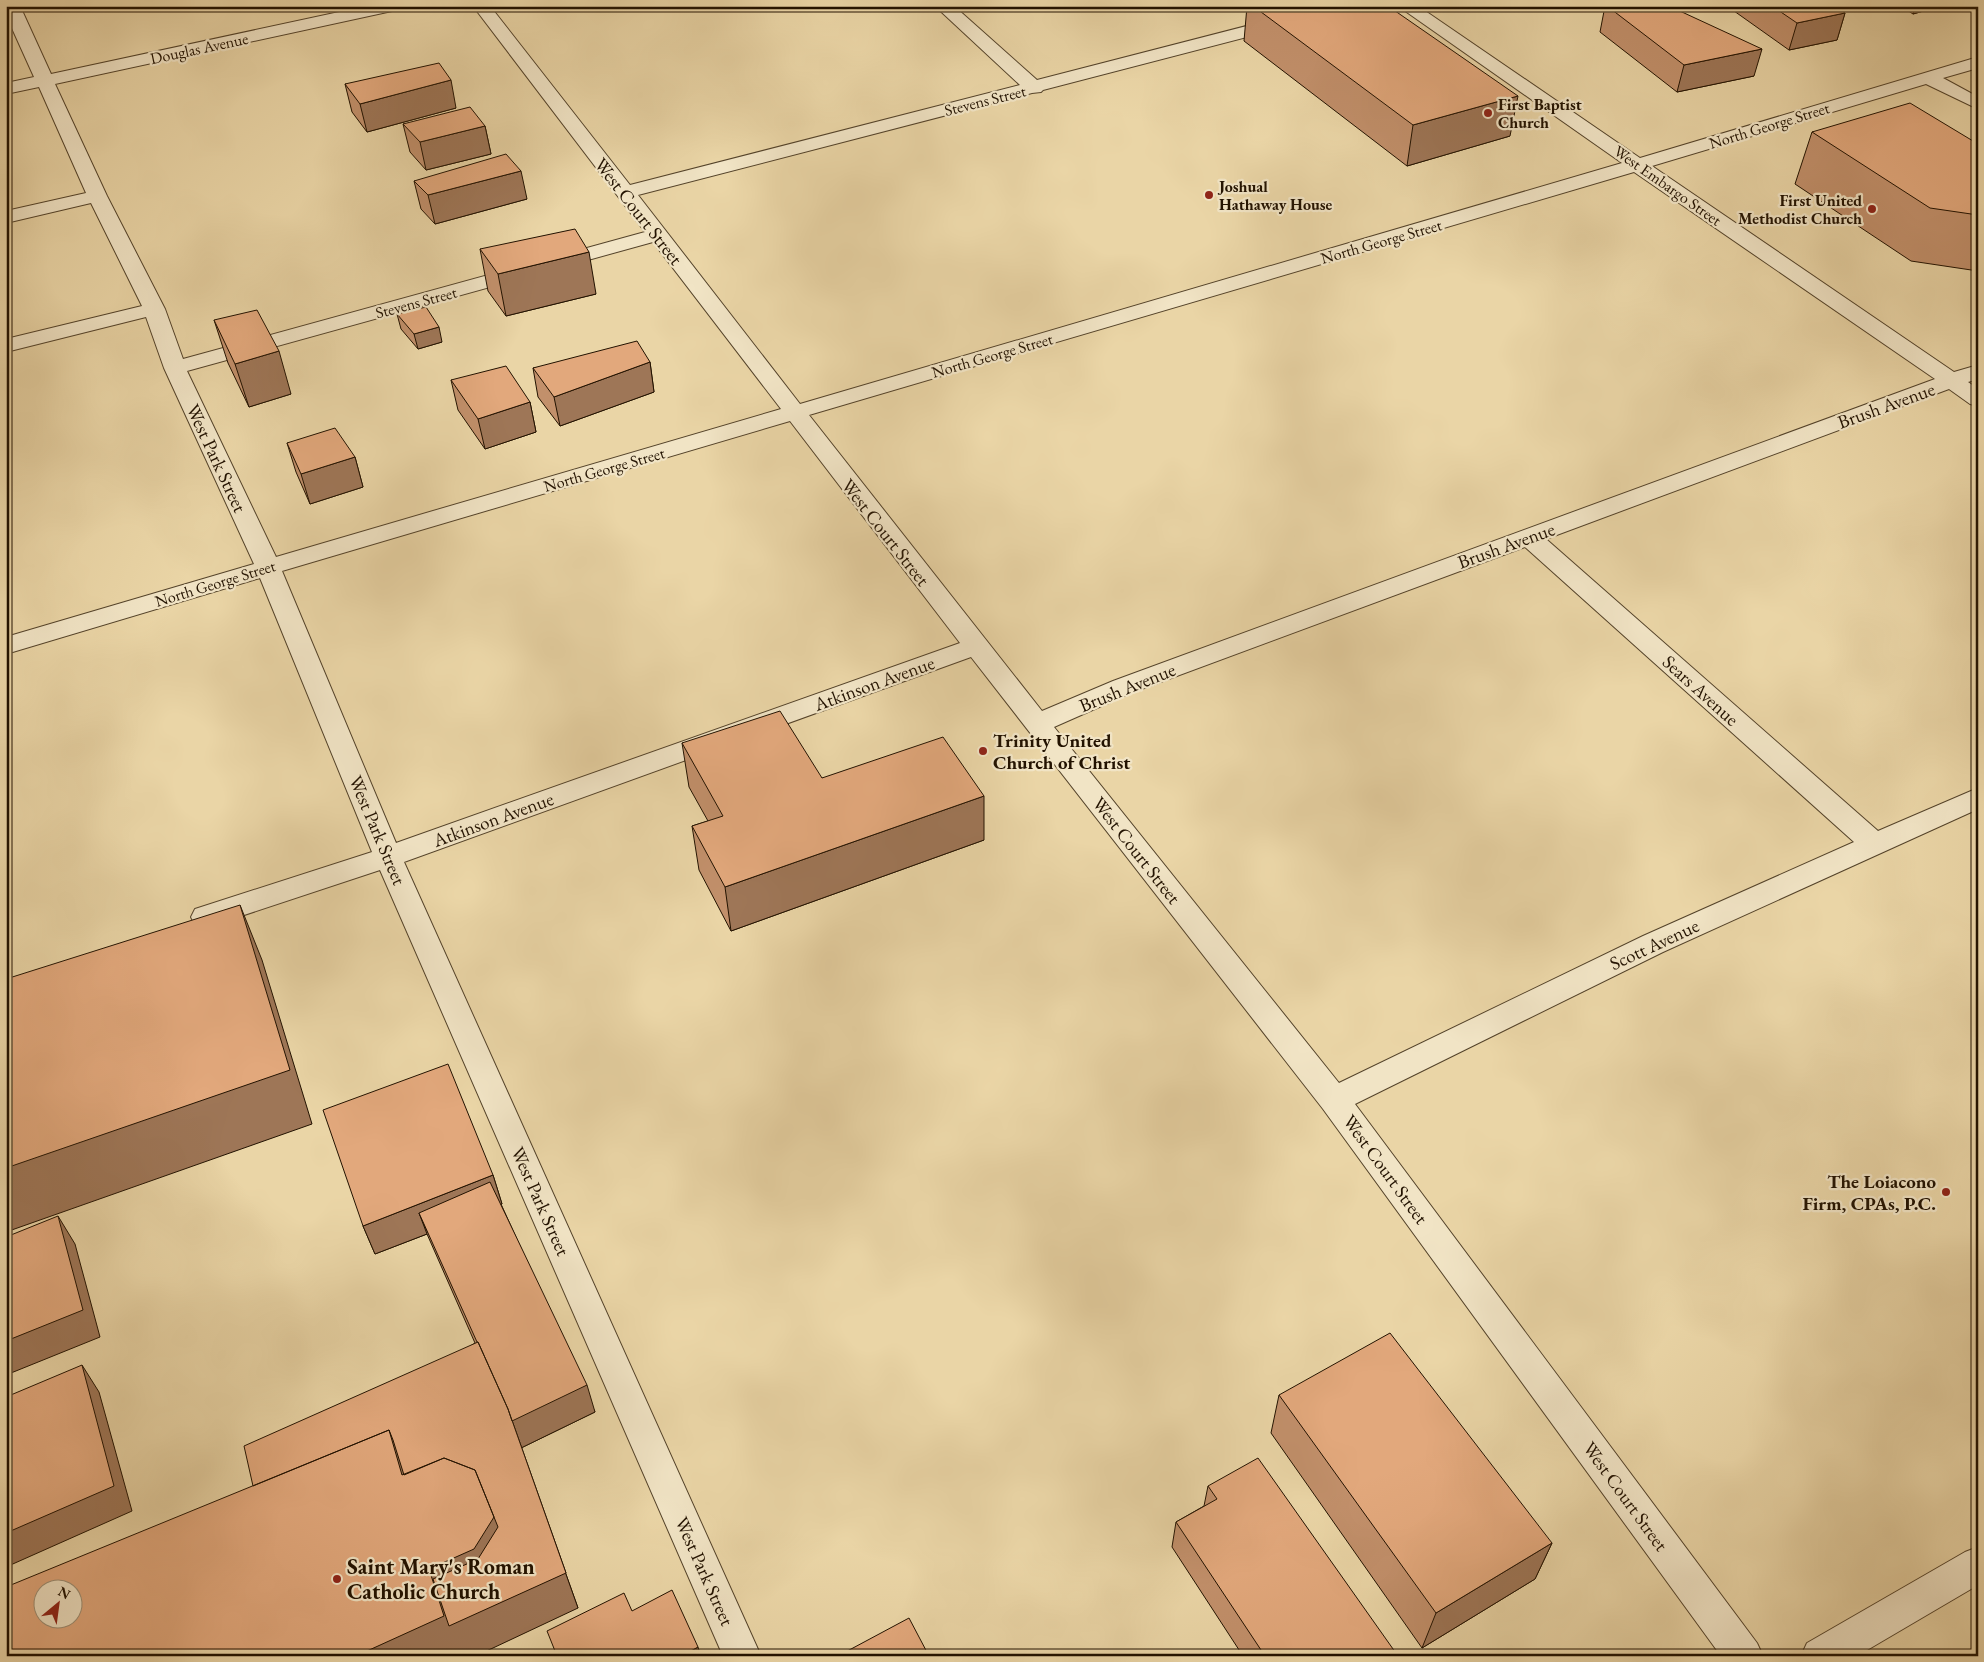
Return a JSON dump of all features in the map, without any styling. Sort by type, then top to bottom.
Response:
[{"type":"street","name":"West Park Street","points":[[11,6],[97,196],[154,309],[175,368],[268,567],[388,857],[742,1656]]},
{"type":"street","name":"Douglas Avenue","points":[[6,89],[392,6]]},
{"type":"street","name":"West Court Street","points":[[481,6],[794,413],[1334,1100],[1744,1656]]},
{"type":"street","points":[[943,6],[1035,88]]},
{"type":"street","name":"Stevens Street","points":[[624,193],[1035,88],[1345,6]]},
{"type":"street","name":"West Embargo Street","points":[[1406,6],[1978,400]]},
{"type":"street","name":"North George Street","points":[[6,646],[268,567],[1639,165],[1978,62]]},
{"type":"street","points":[[1927,77],[1978,104]]},
{"type":"street","points":[[1857,98],[1880,112]]},
{"type":"street","points":[[6,217],[97,196]]},
{"type":"street","name":"Stevens Street","points":[[175,368],[657,235]]},
{"type":"street","points":[[6,346],[154,309]]},
{"type":"street","name":"Brush Avenue","points":[[1037,724],[1122,687],[1978,371]]},
{"type":"street","name":"Sears Avenue","points":[[1528,536],[1874,844]]},
{"type":"street","name":"Atkinson Avenue","points":[[183,924],[388,857],[976,646]]},
{"type":"street","name":"Scott Avenue","points":[[1334,1100],[1653,944],[1978,798]]},
{"type":"street","points":[[1820,1656],[1978,1566]]},
{"type":"building","points":[[1253,6],[1388,6],[1518,96],[1413,125]]},
{"type":"building","points":[[1607,6],[1669,6],[1762,49],[1684,65]]},
{"type":"building","points":[[1772,6],[1835,6],[1845,13],[1797,23]]},
{"type":"building","points":[[439,63],[451,80],[360,104],[345,84]]},
{"type":"building","points":[[1910,103],[1978,144],[1978,215],[1930,208],[1812,132]]},
{"type":"building","points":[[470,107],[485,126],[420,142],[403,124]]},
{"type":"building","points":[[506,154],[521,171],[428,195],[414,181]]},
{"type":"building","points":[[575,229],[589,252],[498,274],[480,249]]},
{"type":"building","points":[[426,307],[439,327],[414,334],[397,314]]},
{"type":"building","points":[[257,310],[279,351],[235,364],[214,320]]},
{"type":"building","points":[[637,341],[650,362],[554,397],[533,368]]},
{"type":"building","points":[[506,366],[530,402],[478,419],[451,380]]},
{"type":"building","points":[[335,428],[355,457],[301,474],[287,443]]},
{"type":"building","points":[[780,711],[822,778],[943,737],[984,796],[725,887],[692,826],[723,816],[682,743]]},
{"type":"building","points":[[240,905],[290,1070],[6,1168],[6,979]]},
{"type":"building","points":[[448,1064],[493,1175],[363,1226],[323,1110]]},
{"type":"building","points":[[490,1182],[587,1385],[512,1421],[419,1213]]},
{"type":"building","points":[[58,1216],[83,1310],[6,1341],[6,1237]]},
{"type":"building","points":[[1390,1333],[1552,1543],[1436,1613],[1279,1395]]},
{"type":"building","points":[[478,1342],[508,1409],[566,1573],[449,1626],[433,1579],[478,1559],[498,1527],[475,1470],[444,1458],[404,1475],[389,1430],[253,1486],[244,1446]]},
{"type":"building","points":[[82,1365],[114,1486],[6,1533],[6,1397]]},
{"type":"building","name":"Saint Mary's Roman Catholic Church","points":[[389,1430],[402,1475],[444,1458],[475,1470],[494,1517],[474,1549],[429,1569],[444,1616],[356,1656],[6,1656],[6,1587]]},
{"type":"building","points":[[1258,1458],[1398,1656],[1265,1656],[1176,1522],[1217,1499],[1208,1486]]},
{"type":"building","points":[[672,1590],[698,1647],[682,1656],[557,1656],[547,1631],[624,1593],[632,1611]]},
{"type":"building","points":[[909,1618],[929,1656],[838,1656]]},
{"type":"place","name":"First Baptist Church","points":[[1488,113]]},
{"type":"place","name":"Joshual Hathaway House","points":[[1209,195]]},
{"type":"place","name":"First United Methodist Church","points":[[1872,209]]},
{"type":"place","name":"Trinity United Church of Christ","points":[[983,751]]},
{"type":"place","name":"The Loiacono Firm, CPAs, P.C.","points":[[1946,1192]]},
{"type":"place","name":"Saint Mary's Roman Catholic Church","points":[[337,1579]]}]
